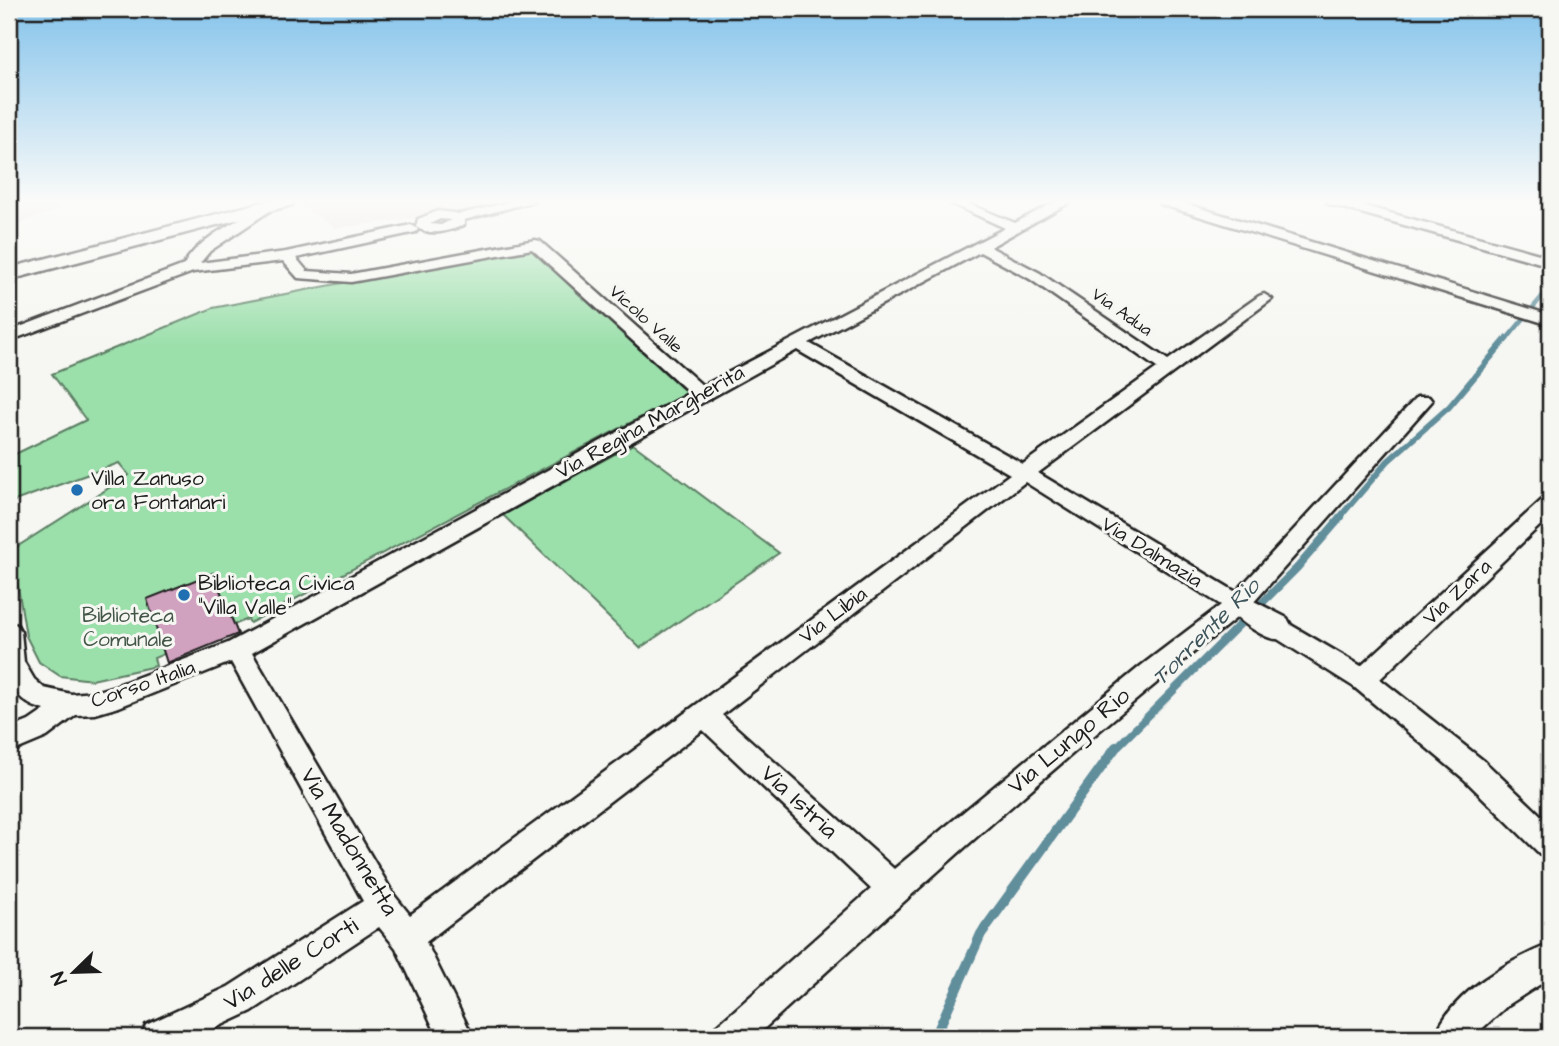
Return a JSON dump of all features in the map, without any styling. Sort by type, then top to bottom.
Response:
[{"type":"main road","points":[[9,274],[103,250]]},
{"type":"main road","name":"Via Dalmazia","points":[[1241,606],[1276,627]]},
{"type":"street","points":[[190,268],[195,257],[203,250]]},
{"type":"street","points":[[9,336],[190,268],[319,250]]},
{"type":"street","name":"Vicolo Valle","points":[[286,256],[303,275],[351,278],[504,250]]},
{"type":"street","name":"Vicolo Valle","points":[[541,250],[701,394]]},
{"type":"street","name":"Via Regina Margherita","points":[[237,650],[701,394],[975,250]]},
{"type":"street","name":"Via Adua","points":[[985,250],[1035,276],[1168,368]]},
{"type":"street","points":[[1323,250],[1550,320]]},
{"type":"street","points":[[1508,250],[1545,260]]},
{"type":"street","name":"Via Libia","points":[[407,937],[1024,473],[1264,299]]},
{"type":"street","name":"Via Dalmazia","points":[[797,343],[1024,473],[1241,606]]},
{"type":"street","name":"Via Lungo Rio","points":[[730,1037],[894,889],[1151,672],[1241,606],[1423,401]]},
{"type":"street","name":"Via Zara","points":[[1363,680],[1550,504]]},
{"type":"street","name":"Via Dalmazia","points":[[1276,627],[1363,680],[1474,770],[1550,844]]},
{"type":"street","name":"Corso Italia","points":[[9,632],[12,663],[25,685],[36,697],[71,705],[119,696],[237,650]]},
{"type":"street","name":"Via Madonnetta","points":[[237,650],[383,906],[407,937],[456,1037]]},
{"type":"street","points":[[9,741],[38,729],[71,705]]},
{"type":"street","name":"Via Istria","points":[[704,714],[894,889]]},
{"type":"street","name":"Via delle Corti","points":[[158,1037],[240,999],[383,906]]},
{"type":"street","points":[[1452,1037],[1467,1016],[1509,983],[1550,960]]},
{"type":"green space","name":"Biblioteca Comunale","points":[[513,250],[531,250],[687,393],[250,623],[248,619],[154,658],[156,666],[92,680],[60,676],[39,662],[26,636],[12,550],[129,475],[119,463],[9,503],[9,457],[86,420],[52,374],[213,308]]},
{"type":"green space","points":[[633,444],[779,553],[640,648],[503,515]]},
{"type":"building","points":[[213,573],[238,634],[167,663],[147,599]]},
{"type":"waterway","name":"Torrente Rio","points":[[1506,340],[1550,287]]},
{"type":"waterway","name":"Torrente Rio","points":[[1339,518],[1388,461],[1449,407],[1507,338]]},
{"type":"waterway","name":"Torrente Rio","points":[[1256,609],[1297,568],[1341,517]]},
{"type":"waterway","name":"Torrente Rio","points":[[1115,749],[1247,617]]},
{"type":"waterway","name":"Torrente Rio","points":[[935,1037],[981,934],[1116,747]]},
{"type":"place","name":"Villa Zanuso ora Fontanari","points":[[77,490]]},
{"type":"place","name":"Biblioteca Civica \"Villa Valle\"","points":[[184,595]]}]
